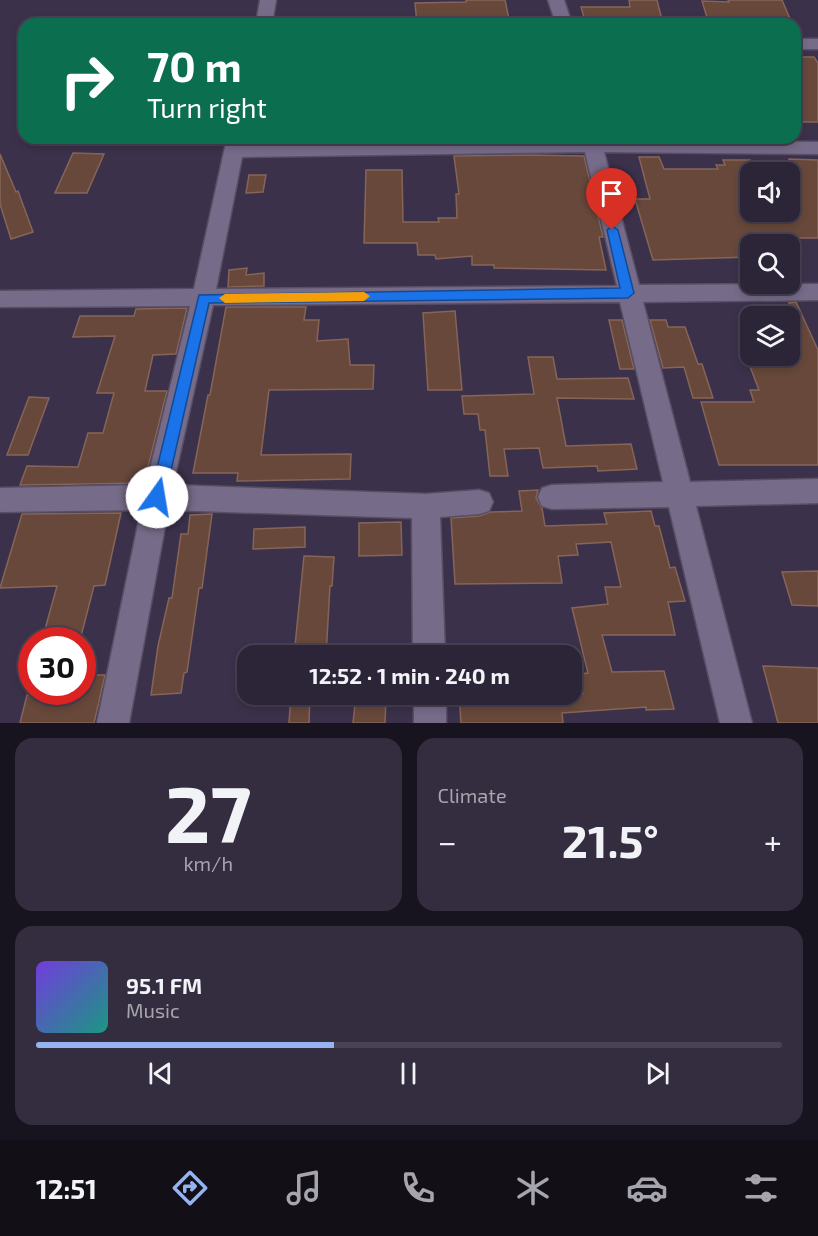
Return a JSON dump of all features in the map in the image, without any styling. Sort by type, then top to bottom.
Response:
[{"type":"street","points":[[265,18],[268,0]]},
{"type":"street","points":[[556,0],[562,18]]},
{"type":"street","points":[[801,44],[818,44]]},
{"type":"street","points":[[113,723],[157,497],[203,299],[234,145],[353,144]]},
{"type":"street","points":[[591,144],[736,723]]},
{"type":"street","points":[[667,144],[818,148]]},
{"type":"street","points":[[0,299],[818,292]]},
{"type":"street","points":[[552,497],[818,491]]},
{"type":"street","points":[[0,500],[157,497],[426,506],[479,502]]},
{"type":"street","points":[[426,506],[429,645]]},
{"type":"street","points":[[430,705],[430,723]]},
{"type":"building","points":[[466,0],[505,0],[509,18],[416,18],[415,3],[466,2]]},
{"type":"building","points":[[629,0],[657,0],[662,18],[584,18],[581,7],[630,7]]},
{"type":"building","points":[[728,0],[782,0],[790,18],[707,18],[702,1],[729,2]]},
{"type":"building","points":[[801,57],[814,57],[818,63],[818,122],[801,122]]},
{"type":"building","points":[[73,153],[104,154],[87,193],[55,193]]},
{"type":"building","points":[[0,154],[16,192],[18,191],[33,232],[11,239],[0,204]]},
{"type":"building","points":[[454,156],[584,156],[603,237],[599,237],[606,270],[494,268],[494,265],[472,265],[472,256],[436,259],[435,255],[418,255],[417,243],[364,243],[366,170],[402,170],[403,222],[439,222],[438,218],[457,218],[456,194],[459,194]]},
{"type":"building","points":[[639,157],[659,157],[664,169],[718,169],[716,165],[725,165],[723,160],[750,160],[750,162],[740,162],[740,222],[800,222],[800,162],[789,162],[789,159],[818,160],[818,238],[800,238],[800,234],[740,234],[740,257],[653,260],[635,199],[650,199]]},
{"type":"building","points":[[249,175],[266,175],[263,192],[246,193]]},
{"type":"building","points":[[247,268],[246,275],[264,273],[264,286],[228,287],[229,270]]},
{"type":"building","points":[[796,302],[798,306],[789,306],[789,303]]},
{"type":"building","points":[[226,307],[306,307],[304,320],[319,320],[317,341],[348,339],[350,365],[374,365],[373,389],[269,390],[261,455],[351,454],[350,479],[237,481],[238,473],[193,473]]},
{"type":"building","points":[[187,308],[176,354],[153,355],[145,391],[167,391],[144,483],[20,485],[27,466],[78,467],[88,433],[103,433],[114,393],[97,393],[115,336],[73,337],[80,316],[134,316],[136,309]]},
{"type":"building","points":[[455,311],[462,390],[428,390],[423,313]]},
{"type":"building","points":[[800,311],[818,350],[818,465],[719,465],[701,402],[754,402],[750,390],[759,390],[750,366],[800,366]]},
{"type":"building","points":[[609,320],[622,320],[634,369],[620,369]]},
{"type":"building","points":[[650,320],[666,320],[668,327],[685,327],[698,364],[702,364],[713,398],[693,398],[684,367],[663,368]]},
{"type":"building","points":[[528,357],[553,357],[557,379],[628,378],[634,399],[557,398],[566,446],[631,444],[637,469],[598,471],[597,466],[543,468],[539,448],[504,449],[508,476],[490,476],[485,430],[480,430],[478,414],[464,414],[462,396],[534,394]]},
{"type":"building","points":[[29,397],[49,398],[28,455],[7,455]]},
{"type":"building","points":[[538,490],[536,498],[542,508],[545,526],[607,524],[604,513],[651,511],[655,526],[659,526],[670,568],[675,567],[685,601],[668,602],[675,635],[602,635],[612,672],[664,671],[674,709],[646,710],[646,707],[562,713],[563,723],[461,723],[460,705],[582,705],[582,674],[588,673],[572,608],[608,604],[605,587],[621,587],[611,542],[576,544],[578,555],[558,556],[562,583],[455,584],[451,518],[479,516],[491,512],[522,511],[519,491]]},
{"type":"building","points":[[121,513],[105,585],[94,586],[83,627],[46,627],[57,586],[0,588],[22,514]]},
{"type":"building","points":[[212,514],[202,588],[199,588],[187,672],[184,673],[181,693],[151,695],[158,646],[169,598],[172,598],[181,534],[188,534],[190,515]]},
{"type":"building","points":[[401,522],[402,555],[359,556],[359,523]]},
{"type":"building","points":[[305,527],[305,547],[253,549],[254,529]]},
{"type":"building","points":[[304,556],[334,557],[327,645],[295,645]]},
{"type":"building","points":[[818,571],[818,606],[792,605],[782,572]]},
{"type":"building","points":[[763,666],[818,668],[818,723],[778,723]]},
{"type":"building","points":[[96,675],[105,675],[94,723],[20,723],[24,705],[96,705]]},
{"type":"building","points":[[290,705],[310,705],[309,723],[289,723]]},
{"type":"building","points":[[355,705],[386,705],[385,723],[353,723]]},
{"type":"slow traffic","points":[[225,298],[364,296]]},
{"type":"route","points":[[157,497],[203,299],[628,293],[612,230]]}]
